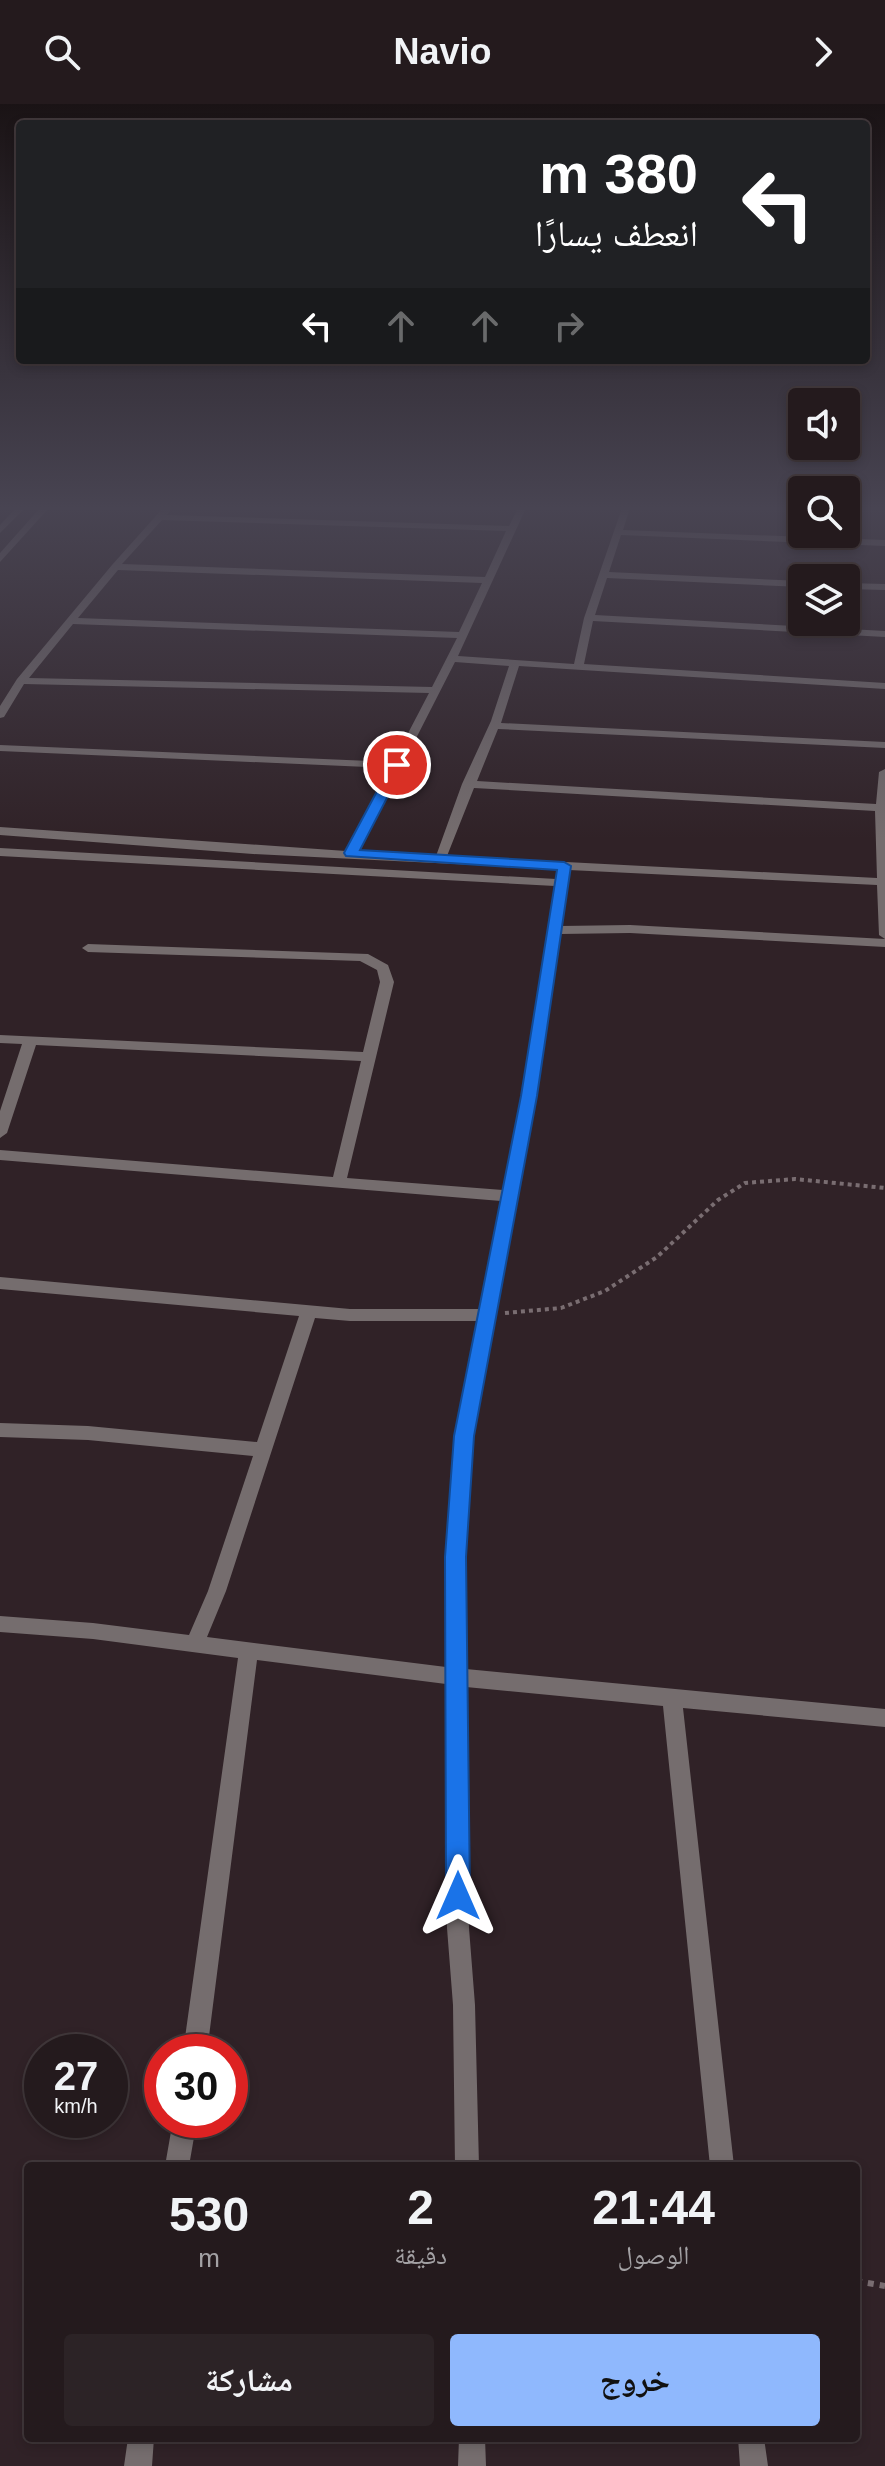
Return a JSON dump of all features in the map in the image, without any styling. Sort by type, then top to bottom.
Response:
[{"type":"street","points":[[0,715],[21,681],[72,618]]},
{"type":"street","points":[[351,853],[438,690],[469,618]]},
{"type":"street","points":[[578,667],[589,618]]},
{"type":"street","points":[[593,618],[885,634]]},
{"type":"street","points":[[70,621],[460,635]]},
{"type":"street","points":[[452,659],[885,686]]},
{"type":"street","points":[[441,857],[468,784],[495,726],[503,692],[515,663]]},
{"type":"street","points":[[21,681],[438,690]]},
{"type":"street","points":[[495,726],[885,745]]},
{"type":"street","points":[[0,748],[397,765]]},
{"type":"street","points":[[885,772],[881,808],[885,935]]},
{"type":"street","points":[[468,784],[881,808]]},
{"type":"street","points":[[563,874],[441,857],[6,833],[2,852],[563,874],[883,882]]},
{"type":"street","points":[[467,2162],[464,2005],[458,1928],[455,1557],[464,1436],[510,1196],[563,874]]},
{"type":"street","points":[[555,930],[643,929],[885,943]]},
{"type":"street","points":[[88,948],[363,957],[383,968],[387,982],[339,1181]]},
{"type":"street","points":[[0,1039],[367,1057]]},
{"type":"street","points":[[0,1133],[30,1041]]},
{"type":"street","points":[[0,1155],[510,1196]]},
{"type":"street","points":[[0,1283],[309,1311],[488,1315]]},
{"type":"street","points":[[195,1643],[217,1591],[309,1311]]},
{"type":"street","points":[[0,1430],[88,1433],[265,1450]]},
{"type":"street","points":[[0,1624],[195,1643],[457,1677],[885,1718]]},
{"type":"street","points":[[197,2034],[249,1650]]},
{"type":"street","points":[[672,1697],[722,2162]]},
{"type":"street","points":[[178,2162],[182,2138]]},
{"type":"street","points":[[138,2466],[141,2442]]},
{"type":"street","points":[[472,2442],[472,2466]]},
{"type":"street","points":[[751,2442],[754,2466]]},
{"type":"path","points":[[488,1315],[575,1304],[656,1259],[719,1199],[741,1185],[756,1180],[885,1188]]},
{"type":"path","points":[[860,2282],[885,2286]]},
{"type":"route","points":[[397,765],[351,853],[564,866],[529,1096],[464,1436],[455,1557],[458,1896]]}]
